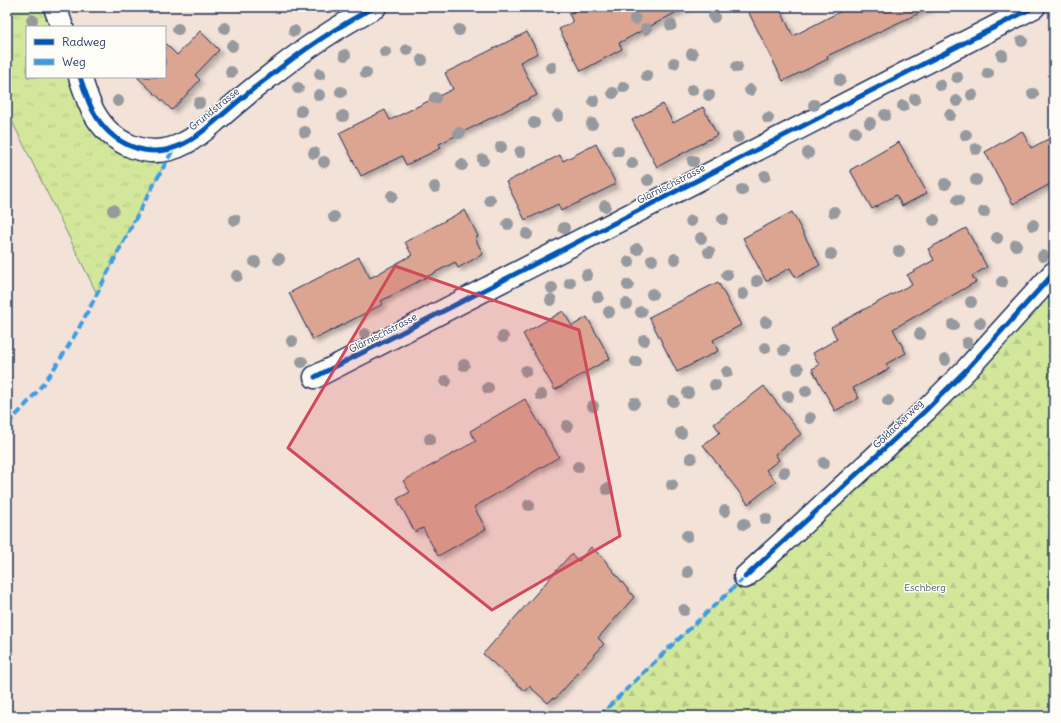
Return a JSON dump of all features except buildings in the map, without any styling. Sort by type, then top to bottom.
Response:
[{"type":"street","points":[[55,7],[62,26]]},
{"type":"street","name":"Grundstrasse","points":[[80,78],[92,111],[107,131],[118,140],[131,146],[146,150],[174,148],[185,143],[204,130],[264,80],[301,52],[342,25],[375,7]]},
{"type":"street","name":"Glärnischstrasse","points":[[315,377],[1034,7]]},
{"type":"street","name":"Goldackerweg","points":[[745,578],[925,411],[968,368],[1054,274]]},
{"type":"highlighted area","points":[[395,266],[579,330],[620,536],[492,610],[288,448]]},
{"type":"green space","points":[[7,7],[55,7],[62,26],[26,26],[26,78],[80,78],[107,131],[174,148],[143,202],[97,294],[7,111]]},
{"type":"green space","name":"Eschberg","points":[[1054,273],[1054,716],[599,716],[745,577]]},
{"type":"marked path","points":[[7,424],[41,387],[68,346],[174,148]]},
{"type":"marked path","points":[[599,716],[745,577]]},
{"type":"cycle path","points":[[80,78],[93,111],[110,133],[133,147],[145,150],[158,151],[172,148],[185,143],[200,134],[279,69],[332,31],[375,7]]},
{"type":"cycle path","points":[[315,377],[1034,7]]},
{"type":"cycle path","points":[[745,577],[925,411],[968,368],[1054,273]]}]
